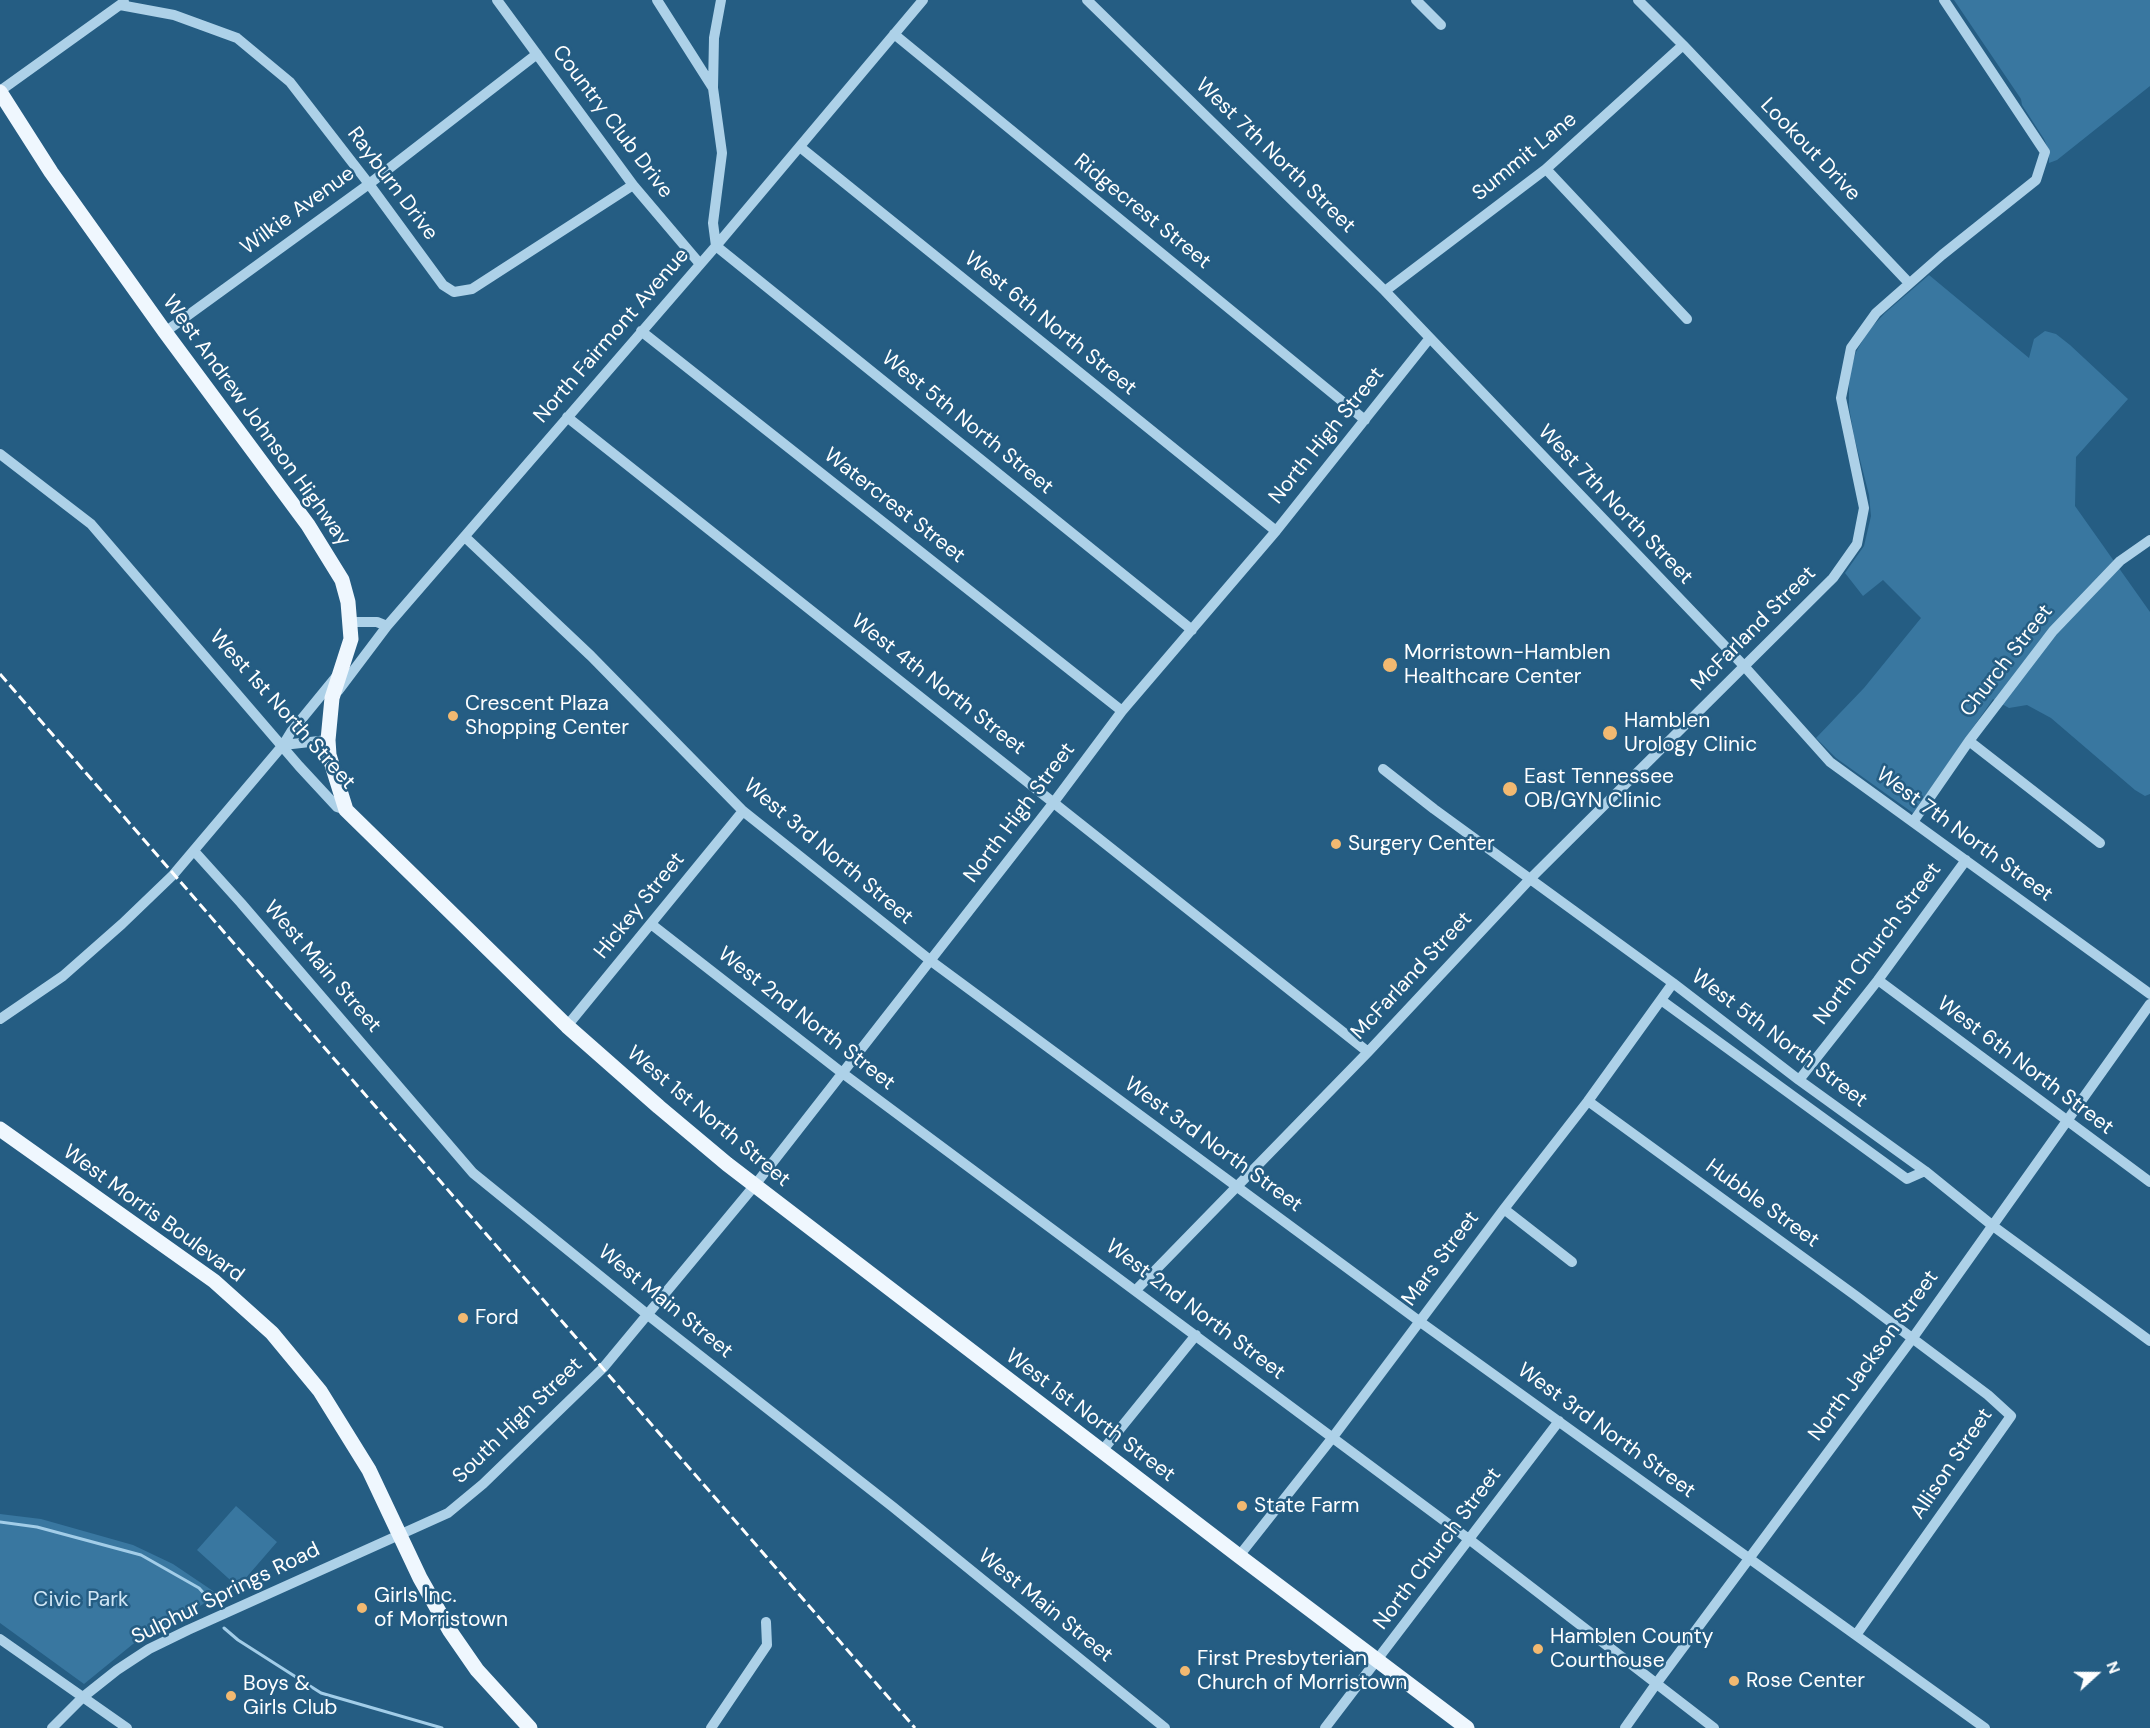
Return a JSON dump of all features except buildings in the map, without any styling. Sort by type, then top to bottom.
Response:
[{"type":"main road","name":"West Andrew Johnson Highway","points":[[0,92],[51,172],[325,550],[342,580],[348,602],[349,650],[332,698],[328,740],[329,755],[346,810]]},
{"type":"main road","name":"West 1st North Street","points":[[346,810],[567,1026],[659,1107],[755,1185],[1467,1728]]},
{"type":"main road","name":"West Morris Boulevard","points":[[0,1129],[214,1281],[272,1333],[320,1391],[369,1470],[434,1603],[466,1655],[503,1700],[530,1728]]},
{"type":"street","name":"Country Club Drive","points":[[497,0],[633,185],[700,264]]},
{"type":"street","points":[[657,0],[713,88]]},
{"type":"street","points":[[716,246],[713,223],[722,153],[713,88],[714,38],[721,0]]},
{"type":"street","name":"North Fairmont Avenue","points":[[332,698],[387,627],[716,246],[923,0]]},
{"type":"street","name":"West 7th North Street","points":[[1088,0],[1385,291],[1744,666],[1830,762],[2150,994]]},
{"type":"street","points":[[1416,0],[1441,25]]},
{"type":"street","name":"Lookout Drive","points":[[1638,0],[1909,283]]},
{"type":"street","name":"McFarland Street","points":[[1136,1290],[1368,1052],[1530,879],[1833,578],[1857,544],[1864,508],[1840,398],[1851,348],[1876,313],[1909,283],[2036,180],[2045,152],[1944,0]]},
{"type":"street","points":[[0,92],[124,3]]},
{"type":"street","name":"Rayburn Drive","points":[[124,3],[174,15],[237,38],[290,82],[443,285],[454,292],[472,289],[633,185]]},
{"type":"street","name":"Ridgecrest Street","points":[[894,34],[1365,420]]},
{"type":"street","name":"Summit Lane","points":[[1385,291],[1546,169],[1683,45]]},
{"type":"street","name":"Wilkie Avenue","points":[[165,332],[369,184],[537,54]]},
{"type":"street","name":"West 6th North Street","points":[[800,147],[1276,531]]},
{"type":"street","points":[[1546,169],[1687,319]]},
{"type":"street","name":"West 5th North Street","points":[[716,246],[1192,630]]},
{"type":"street","name":"Watercrest Street","points":[[642,331],[1122,711]]},
{"type":"street","name":"North High Street","points":[[648,1315],[755,1185],[841,1072],[931,961],[1122,711],[1276,531],[1429,339]]},
{"type":"street","name":"West 4th North Street","points":[[567,417],[1368,1052]]},
{"type":"street","name":"West 1st North Street","points":[[0,454],[91,524],[299,766],[337,807],[346,810]]},
{"type":"street","name":"West 3rd North Street","points":[[465,537],[591,656],[743,811],[931,961],[1419,1321],[1983,1727]]},
{"type":"street","name":"Church Street","points":[[1913,822],[1969,741],[2053,631],[2120,561],[2150,540]]},
{"type":"street","points":[[350,622],[377,622],[387,627]]},
{"type":"street","points":[[0,1019],[63,976],[122,924],[195,852],[342,670]]},
{"type":"street","points":[[283,745],[328,740]]},
{"type":"street","points":[[1969,741],[2100,843]]},
{"type":"street","name":"West 5th North Street","points":[[1383,769],[1673,983],[1799,1080],[1925,1171],[1993,1226],[2150,1341]]},
{"type":"street","name":"Hickey Street","points":[[567,1026],[743,811]]},
{"type":"street","name":"West Main Street","points":[[195,852],[474,1173],[648,1315],[888,1503],[1165,1728]]},
{"type":"street","name":"North Church Street","points":[[1799,1080],[1878,980],[1966,860]]},
{"type":"street","name":"West 2nd North Street","points":[[651,924],[841,1072],[1333,1437],[1714,1728]]},
{"type":"street","name":"West 6th North Street","points":[[1878,980],[2150,1182]]},
{"type":"street","name":"Mars Street","points":[[1239,1556],[1333,1437],[1588,1101],[1673,983]]},
{"type":"street","points":[[1661,1000],[1906,1179],[1925,1171]]},
{"type":"street","name":"North Jackson Street","points":[[1625,1728],[1912,1339],[2150,1004]]},
{"type":"street","name":"Hubble Street","points":[[1588,1101],[1912,1339]]},
{"type":"street","points":[[1504,1209],[1572,1262]]},
{"type":"street","name":"South High Street","points":[[399,1535],[448,1513],[483,1484],[603,1368],[648,1315]]},
{"type":"street","points":[[1102,1451],[1196,1335]]},
{"type":"street","name":"Allison Street","points":[[1856,1635],[2011,1416],[1988,1395],[1912,1339]]},
{"type":"street","name":"North Church Street","points":[[1325,1728],[1470,1540],[1558,1421]]},
{"type":"street","name":"Sulphur Springs Road","points":[[52,1728],[83,1697],[117,1670],[159,1644],[399,1535]]},
{"type":"street","points":[[711,1728],[766,1645],[766,1622]]},
{"type":"street","points":[[0,1639],[127,1728]]},
{"type":"green space","points":[[1954,0],[2150,0],[2150,86],[2057,160],[2049,163],[2049,151],[2044,139],[2022,105],[2021,99]]},
{"type":"green space","points":[[1929,275],[2029,358],[2034,339],[2045,331],[2056,334],[2128,399],[2076,457],[2075,506],[2150,612],[2150,794],[2145,796],[2135,790],[2051,718],[2027,705],[2009,708],[1993,699],[1913,813],[1836,758],[1816,738],[1864,688],[1921,618],[1883,580],[1863,596],[1845,573],[1864,546],[1871,516],[1869,495],[1849,407],[1849,384],[1856,352],[1868,331]]},
{"type":"green space","points":[[236,1506],[277,1542],[238,1587],[197,1550]]},
{"type":"green space","name":"Civic Park","points":[[0,1514],[41,1519],[133,1545],[173,1564],[219,1595],[133,1644],[84,1684],[0,1623]]},
{"type":"waterway","points":[[0,1522],[37,1527],[141,1555],[199,1588],[210,1600]]},
{"type":"waterway","points":[[224,1628],[238,1640],[321,1693],[442,1728]]},
{"type":"railway","points":[[0,674],[915,1728]]},
{"type":"place","name":"Morristown-Hamblen Healthcare Center","points":[[1390,665]]},
{"type":"place","name":"Crescent Plaza Shopping Center","points":[[453,716]]},
{"type":"place","name":"Hamblen Urology Clinic","points":[[1610,733]]},
{"type":"place","name":"East Tennessee OB/GYN Clinic","points":[[1510,789]]},
{"type":"place","name":"Surgery Center","points":[[1336,844]]},
{"type":"place","name":"Ford","points":[[463,1318]]},
{"type":"place","name":"State Farm","points":[[1242,1506]]},
{"type":"place","name":"Girls Inc. of Morristown","points":[[362,1608]]},
{"type":"place","name":"Hamblen County Courthouse","points":[[1538,1649]]},
{"type":"place","name":"First Presbyterian Church of Morristown","points":[[1185,1671]]},
{"type":"place","name":"Rose Center","points":[[1734,1681]]},
{"type":"place","name":"Boys & Girls Club","points":[[231,1696]]}]
